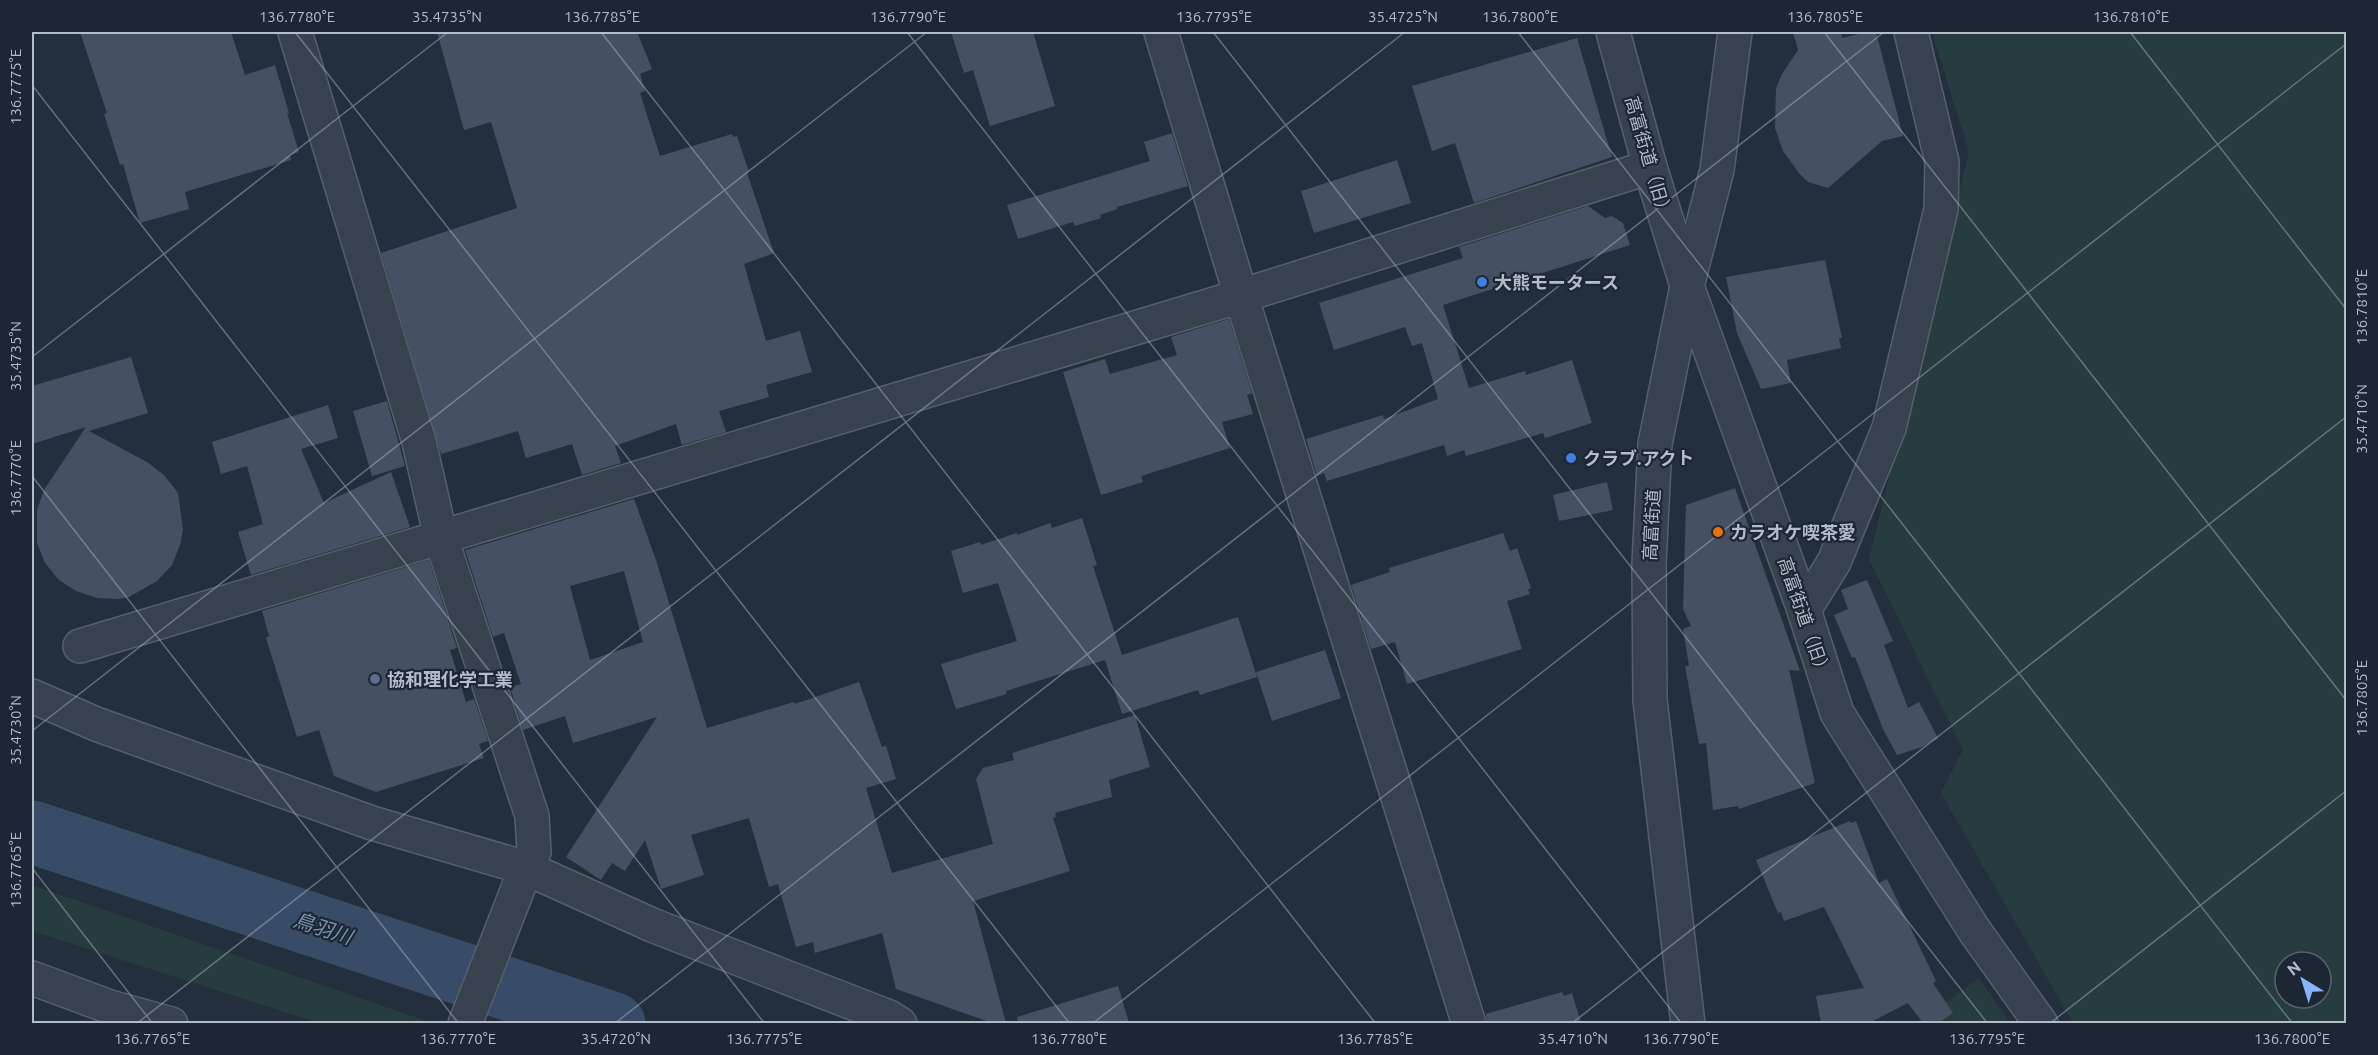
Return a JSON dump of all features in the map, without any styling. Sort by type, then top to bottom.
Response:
[{"type":"street","points":[[295,32],[419,442],[441,538],[532,816],[534,852],[465,1023]]},
{"type":"street","points":[[1161,32],[1241,296],[1469,1023]]},
{"type":"street","name":"高富街道（旧）","points":[[1613,32],[1650,167],[1687,286],[1804,610],[1837,713],[1974,930],[2041,1023]]},
{"type":"street","name":"高富街道","points":[[1688,1023],[1650,700],[1648,564],[1655,444],[1687,286],[1717,170],[1735,32]]},
{"type":"street","points":[[1804,610],[1834,562],[1888,428],[1941,209],[1942,162],[1911,32]]},
{"type":"street","points":[[80,646],[1241,296],[1650,167]]},
{"type":"street","points":[[32,696],[96,724],[523,876],[900,1023]]},
{"type":"street","points":[[32,978],[110,1007],[171,1023]]},
{"type":"green space","points":[[1932,32],[2346,32],[2346,1023],[2073,1023],[1941,793],[1963,750],[1869,559],[1969,152]]},
{"type":"green space","points":[[32,885],[432,1023],[319,1023],[32,931]]},
{"type":"green space","points":[[1979,978],[2010,1023],[1916,1024]]},
{"type":"building","points":[[80,32],[231,32],[245,75],[275,65],[299,152],[290,155],[291,160],[185,192],[189,209],[140,223]]},
{"type":"building","points":[[437,32],[637,32],[652,69],[640,74],[645,91],[640,93],[660,156],[732,134],[733,137],[737,136],[774,253],[744,264],[766,341],[800,331],[812,372],[766,385],[769,397],[719,411],[726,432],[682,445],[676,424],[615,446],[621,463],[582,475],[572,444],[526,458],[518,431],[441,454],[381,253],[517,208],[491,122],[464,130]]},
{"type":"building","points":[[951,32],[1033,32],[1055,106],[990,126],[973,70],[964,73]]},
{"type":"building","points":[[1793,32],[1841,32],[1842,38],[1876,32],[1903,136],[1882,141],[1828,188],[1808,182],[1799,173],[1783,151],[1775,128],[1776,88],[1782,74],[1798,50]]},
{"type":"building","points":[[1577,38],[1612,157],[1474,203],[1455,143],[1432,151],[1412,86]]},
{"type":"building","points":[[1172,133],[1188,186],[1117,207],[1117,209],[1100,215],[1101,218],[1075,226],[1073,222],[1018,239],[1007,205],[1150,161],[1144,142]]},
{"type":"building","points":[[1397,160],[1411,203],[1314,233],[1301,191]]},
{"type":"building","points":[[1588,206],[1605,218],[1612,216],[1623,223],[1630,245],[1443,305],[1469,388],[1525,371],[1526,375],[1572,360],[1592,423],[1545,438],[1543,433],[1466,456],[1464,450],[1447,456],[1444,445],[1327,481],[1324,473],[1317,476],[1306,439],[1383,415],[1384,419],[1438,399],[1422,343],[1412,346],[1405,327],[1334,350],[1319,303],[1463,258],[1459,247]]},
{"type":"building","points":[[1825,260],[1842,338],[1839,338],[1841,348],[1787,360],[1791,383],[1761,389],[1737,333],[1726,277]]},
{"type":"building","points":[[1229,319],[1252,393],[1247,395],[1253,414],[1222,422],[1230,448],[1141,476],[1143,482],[1101,495],[1063,372],[1105,359],[1110,374],[1177,355],[1171,337]]},
{"type":"building","points":[[131,357],[148,413],[89,431],[147,462],[164,475],[178,493],[183,529],[180,545],[172,565],[157,581],[129,597],[97,598],[76,591],[59,580],[45,563],[37,543],[37,510],[44,490],[86,427],[32,444],[32,386]]},
{"type":"building","points":[[387,401],[405,466],[372,476],[353,411]]},
{"type":"building","points":[[328,405],[338,438],[301,449],[324,503],[391,472],[410,527],[251,575],[238,532],[263,524],[247,466],[221,474],[212,442]]},
{"type":"building","points":[[1607,482],[1613,510],[1559,521],[1553,495]]},
{"type":"building","points":[[1735,488],[1800,671],[1789,670],[1815,783],[1739,809],[1738,806],[1713,810],[1706,743],[1699,744],[1685,666],[1689,666],[1683,629],[1691,626],[1683,609],[1686,505]]},
{"type":"building","points":[[634,499],[656,560],[707,728],[794,702],[795,704],[859,682],[882,747],[886,746],[896,779],[866,788],[892,873],[993,844],[976,779],[983,768],[1014,760],[1012,753],[1135,715],[1150,767],[1109,780],[1112,797],[1055,813],[1056,817],[1053,818],[1070,871],[973,901],[1006,1023],[992,1023],[896,989],[882,933],[815,953],[813,942],[796,947],[778,884],[769,887],[749,818],[691,835],[704,875],[661,889],[645,840],[625,871],[612,863],[601,880],[566,857],[657,717],[573,743],[565,716],[523,730],[510,687],[521,684],[504,633],[493,637],[465,550]],"holes":[[[624,571],[643,642],[590,660],[570,586]]]},
{"type":"building","points":[[1082,518],[1097,565],[1093,566],[1122,655],[1238,617],[1257,677],[1200,695],[1198,690],[1122,714],[1105,660],[956,709],[941,664],[1017,641],[998,583],[963,593],[951,551],[980,542],[981,545],[1017,533],[1017,535],[1050,523],[1052,528]]},
{"type":"building","points":[[1503,533],[1510,551],[1517,548],[1531,588],[1528,590],[1530,594],[1507,601],[1522,649],[1407,684],[1395,642],[1371,649],[1351,585],[1390,572],[1389,568]]},
{"type":"building","name":"協和理化学工業","points":[[429,560],[457,648],[450,650],[466,702],[474,699],[488,741],[479,744],[484,758],[376,792],[334,776],[319,730],[297,737],[266,638],[269,636],[262,611]]},
{"type":"building","points":[[1867,580],[1893,641],[1884,645],[1908,708],[1919,702],[1938,738],[1922,747],[1897,755],[1883,729],[1855,657],[1852,658],[1834,615],[1848,609],[1841,590]]},
{"type":"building","points":[[1325,650],[1341,698],[1272,721],[1256,672]]},
{"type":"building","points":[[1850,821],[1851,823],[1856,821],[1879,883],[1887,879],[1936,981],[1933,983],[1953,1013],[1938,1023],[1923,1023],[1908,1003],[1869,1023],[1821,1023],[1816,996],[1864,988],[1824,907],[1784,921],[1781,912],[1778,913],[1756,860]]},
{"type":"building","points":[[1118,986],[1129,1023],[1018,1023],[1017,1017]]},
{"type":"building","points":[[1562,992],[1564,996],[1572,993],[1581,1023],[1487,1023],[1486,1014]]},
{"type":"waterway","name":"鳥羽川","points":[[32,832],[614,1024]]},
{"type":"place","name":"大熊モータース","points":[[1482,282]]},
{"type":"place","name":"クラブ.アクト","points":[[1571,458]]},
{"type":"place","name":"カラオケ喫茶愛","points":[[1718,532]]},
{"type":"place","name":"協和理化学工業","points":[[375,679]]}]
